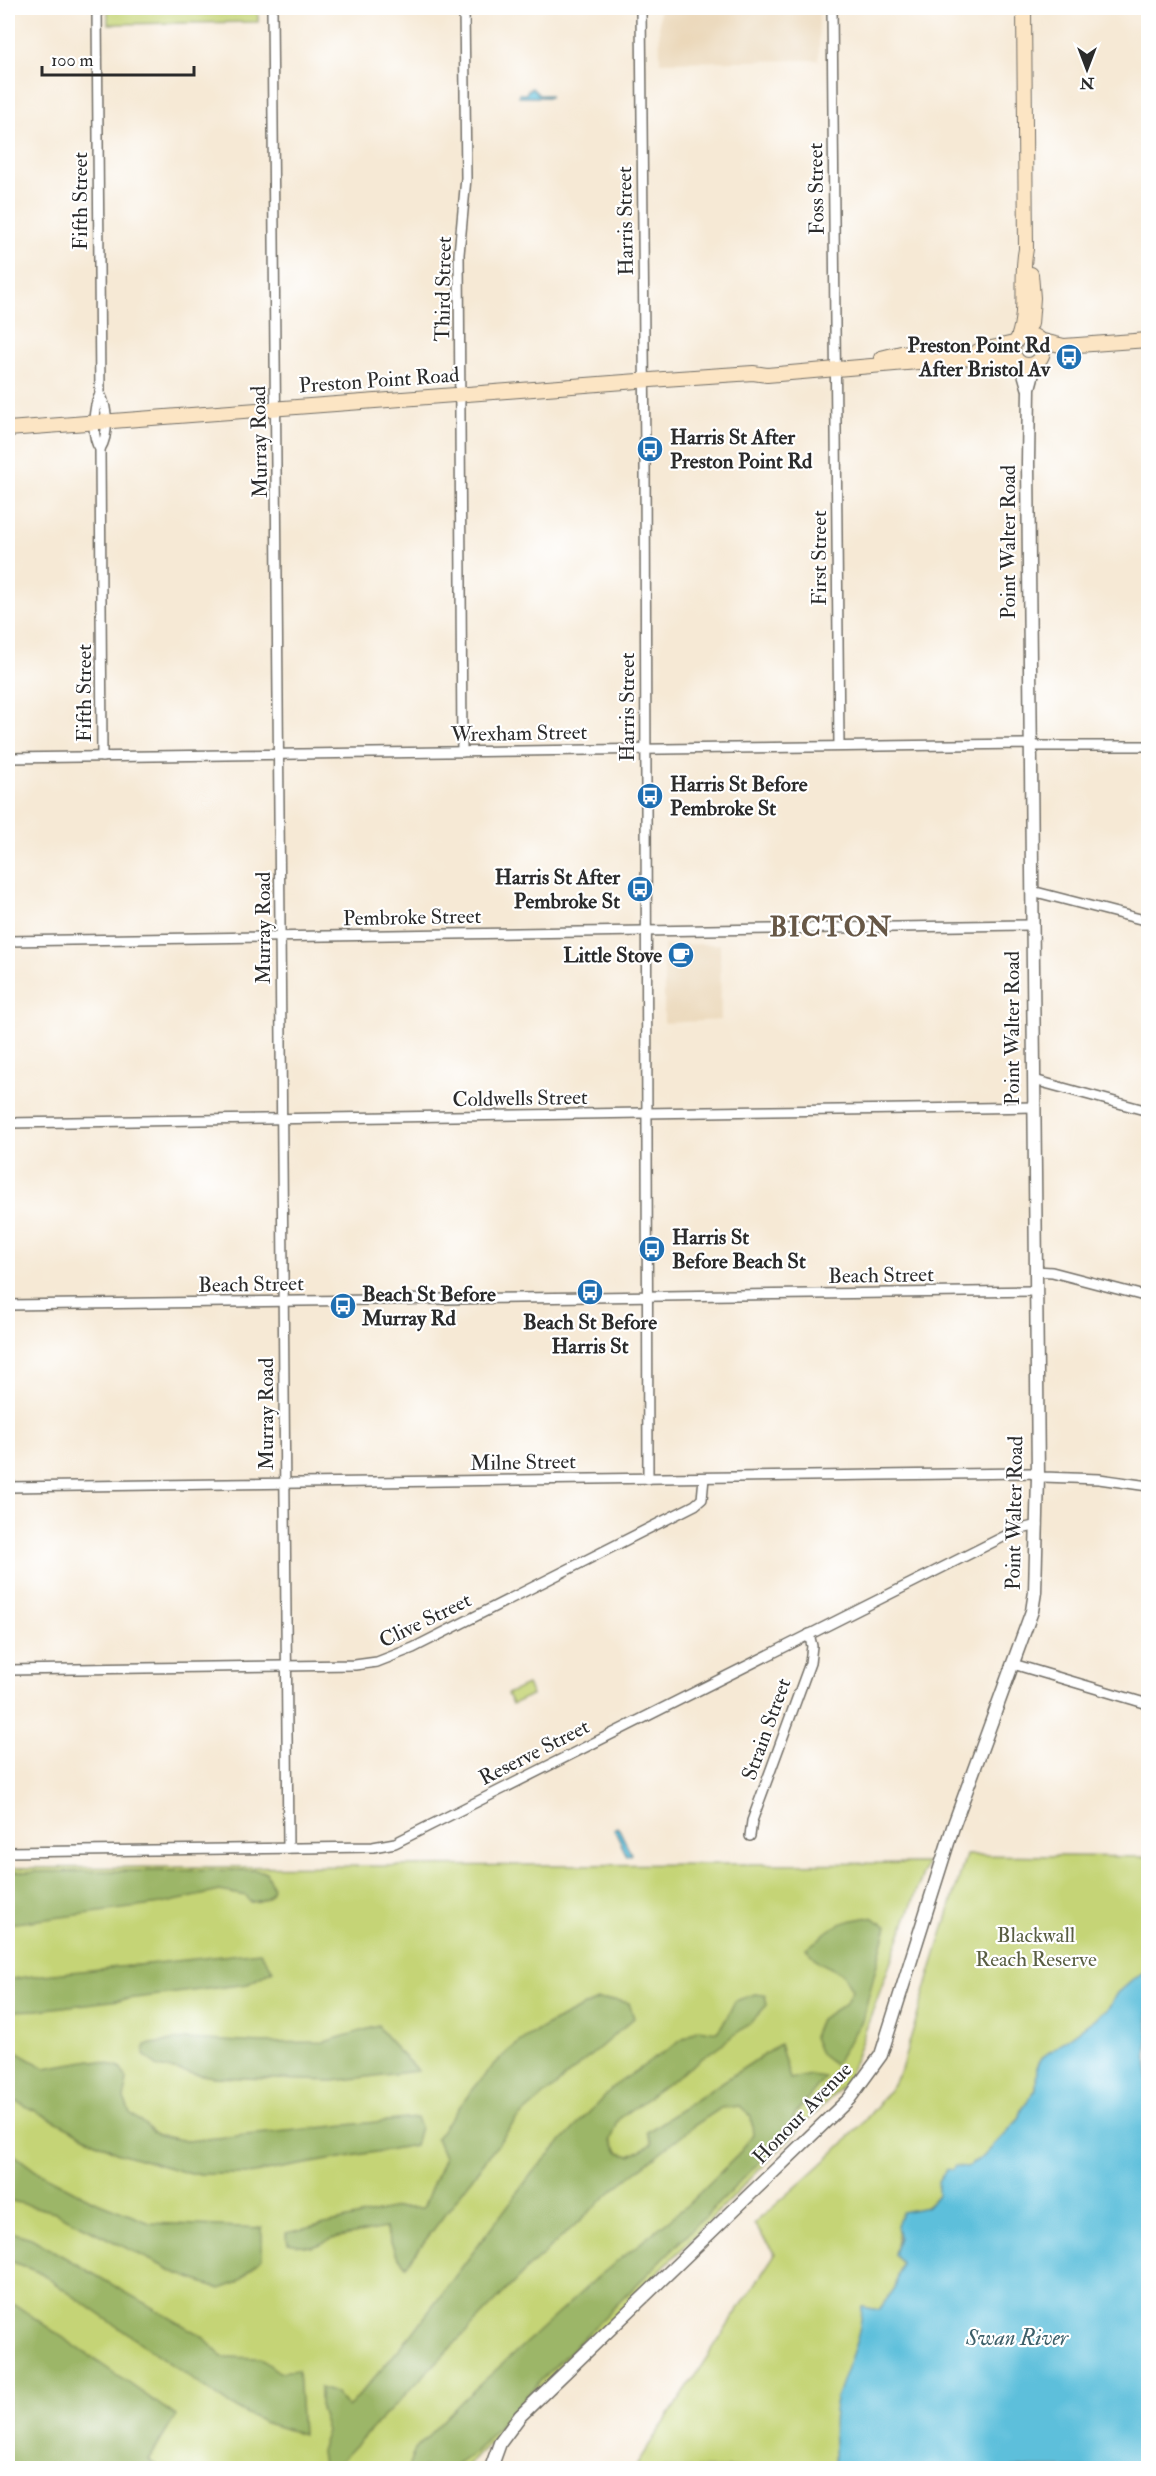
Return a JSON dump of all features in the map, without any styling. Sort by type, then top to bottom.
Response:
[{"type":"main road","name":"Point Walter Road","points":[[1018,361],[1013,351],[1022,326],[1023,261],[1026,249],[1024,8]]},
{"type":"main road","name":"Point Walter Road","points":[[1026,249],[1030,262],[1033,298],[1031,314],[1037,338],[1043,348],[1039,360]]},
{"type":"main road","points":[[1016,341],[1026,335],[1064,346],[1149,340]]},
{"type":"main road","name":"Preston Point Road","points":[[835,366],[902,353],[929,357],[978,351],[1016,341]]},
{"type":"main road","points":[[1018,361],[1029,365],[1064,346]]},
{"type":"main road","name":"Preston Point Road","points":[[8,429],[753,373],[768,369],[970,358],[1018,361]]},
{"type":"street","name":"Fifth Street","points":[[96,8],[100,394],[105,403],[100,422],[105,442],[100,449],[102,757]]},
{"type":"street","name":"Murray Road","points":[[272,8],[288,1848]]},
{"type":"street","name":"Third Street","points":[[462,752],[459,254],[466,178],[464,8]]},
{"type":"street","name":"Harris Street","points":[[641,8],[648,1479]]},
{"type":"street","name":"Foss Street","points":[[832,8],[835,366]]},
{"type":"street","name":"Point Walter Road","points":[[1013,1664],[1032,1611],[1038,1526],[1030,745],[1029,388],[1039,360]]},
{"type":"street","name":"Point Walter Road","points":[[1018,361],[1029,388]]},
{"type":"street","name":"First Street","points":[[835,366],[839,746]]},
{"type":"street","name":"Wrexham Street","points":[[8,758],[839,746],[1149,746]]},
{"type":"street","points":[[1032,891],[1149,921]]},
{"type":"street","name":"Pembroke Street","points":[[8,940],[1032,925]]},
{"type":"street","points":[[1034,1080],[1149,1111]]},
{"type":"street","name":"Coldwells Street","points":[[8,1123],[1034,1107]]},
{"type":"street","points":[[1035,1270],[1052,1272],[1149,1297]]},
{"type":"street","name":"Beach Street","points":[[8,1305],[1036,1291]]},
{"type":"street","name":"Milne Street","points":[[8,1487],[1030,1473],[1038,1476],[1099,1479],[1149,1486]]},
{"type":"street","name":"Clive Street","points":[[8,1670],[287,1667],[377,1662],[394,1657],[695,1505],[702,1499],[704,1478]]},
{"type":"street","name":"Reserve Street","points":[[8,1852],[373,1847],[395,1843],[1017,1530],[1038,1526]]},
{"type":"street","name":"Strain Street","points":[[750,1836],[752,1821],[810,1663],[812,1647],[809,1634]]},
{"type":"street","points":[[1013,1664],[1149,1704]]},
{"type":"street","name":"Honour Avenue","points":[[491,2469],[500,2443],[520,2416],[849,2099],[881,2055],[953,1827],[1013,1664]]},
{"type":"shaded area","points":[[659,8],[819,8],[819,60],[660,62]]},
{"type":"shaded area","points":[[720,944],[721,1020],[664,1023],[664,945]]},
{"type":"green space","points":[[108,8],[258,8],[258,22],[108,24]]},
{"type":"green space","points":[[527,1685],[532,1695],[512,1704],[507,1694]]},
{"type":"green space","name":"Blackwall Reach Reserve","points":[[966,1855],[1148,1857],[1148,1971],[1134,1979],[1118,1993],[1107,2010],[1040,2059],[1037,2065],[1036,2089],[1023,2107],[1019,2119],[983,2157],[962,2168],[927,2207],[902,2213],[894,2254],[901,2263],[895,2288],[879,2310],[862,2307],[861,2332],[836,2401],[834,2468],[634,2468],[775,2254],[754,2224],[852,2135],[886,2095],[900,2073]]},
{"type":"green space","points":[[927,1863],[847,2081],[465,2468],[117,2468],[8,2404],[8,1868]]},
{"type":"green space","points":[[254,1870],[266,1872],[273,1888],[267,1897],[258,1901],[250,1902],[246,1896],[220,1891],[161,1904],[8,1924],[8,1872]]},
{"type":"green space","points":[[871,1917],[887,1926],[862,2021],[834,2065],[820,2054],[813,2037],[820,2019],[845,2004],[852,1990],[843,1974],[819,1962],[806,1948],[836,1926]]},
{"type":"green space","points":[[260,1952],[273,1970],[248,1984],[38,2010],[8,2011],[8,1980]]},
{"type":"green space","points":[[755,1994],[765,1995],[767,2005],[749,2024],[619,2119],[611,2140],[619,2153],[630,2156],[652,2144],[647,2132],[780,2044],[790,2079],[811,2075],[825,2077],[795,2114],[787,2135],[545,2376],[474,2453],[452,2468],[408,2468],[415,2449],[464,2399],[599,2276],[685,2207],[738,2155],[753,2134],[751,2116],[740,2106],[721,2108],[692,2127],[613,2190],[527,2269],[337,2465],[322,2464],[320,2451],[327,2431],[320,2408],[320,2388],[335,2393],[348,2408],[412,2334],[533,2172],[614,2086],[698,2029],[717,2032],[735,2001]]},
{"type":"green space","points":[[597,2000],[629,2003],[634,2018],[516,2120],[406,2266],[396,2254],[385,2228],[338,2237],[312,2247],[288,2243],[286,2233],[395,2208],[423,2208],[444,2157],[436,2138],[477,2084],[504,2055],[524,2039]]},
{"type":"green space","points":[[378,2026],[418,2071],[333,2081],[213,2077],[158,2067],[144,2055],[145,2045],[186,2039],[261,2043],[324,2042]]},
{"type":"green space","points":[[8,2047],[45,2068],[91,2060],[120,2067],[127,2079],[124,2099],[130,2113],[158,2135],[187,2141],[416,2118],[420,2127],[415,2145],[248,2174],[191,2174],[116,2152],[8,2097]]},
{"type":"green space","points":[[8,2150],[36,2171],[94,2201],[150,2223],[262,2228],[262,2258],[237,2283],[220,2289],[174,2272],[55,2212],[8,2200]]},
{"type":"green space","points":[[8,2231],[31,2238],[202,2336],[222,2357],[260,2358],[279,2372],[298,2370],[302,2434],[263,2422],[227,2403],[40,2273],[8,2260]]},
{"type":"green space","points":[[8,2303],[17,2306],[176,2416],[149,2460],[162,2468],[8,2468]]},
{"type":"water","points":[[532,88],[539,95],[550,95],[550,97],[519,97],[519,94],[526,94]]},
{"type":"water","points":[[618,1827],[631,1854],[627,1856],[614,1829]]},
{"type":"water","name":"Swan River","points":[[1148,1971],[1148,2468],[834,2468],[833,2416],[836,2399],[856,2342],[862,2307],[879,2310],[895,2288],[901,2263],[894,2254],[899,2238],[897,2225],[902,2212],[927,2207],[938,2195],[938,2182],[947,2169],[952,2170],[955,2166],[967,2167],[983,2157],[1019,2119],[1023,2107],[1036,2089],[1037,2065],[1040,2059],[1107,2010],[1118,1993],[1134,1979]]},
{"type":"place","name":"Preston Point Rd After Bristol Av","points":[[1069,357]]},
{"type":"place","name":"Harris St After Preston Point Rd","points":[[650,449]]},
{"type":"place","name":"Harris St Before Pembroke St","points":[[650,796]]},
{"type":"place","name":"Harris St After Pembroke St","points":[[640,889]]},
{"type":"place","name":"Little Stove","points":[[681,955]]},
{"type":"place","name":"Harris St Before Beach St","points":[[652,1249]]},
{"type":"place","name":"Beach St Before Harris St","points":[[590,1292]]},
{"type":"place","name":"Beach St Before Murray Rd","points":[[343,1306]]},
{"type":"district","name":"BICTON","points":[[831,927]]}]
